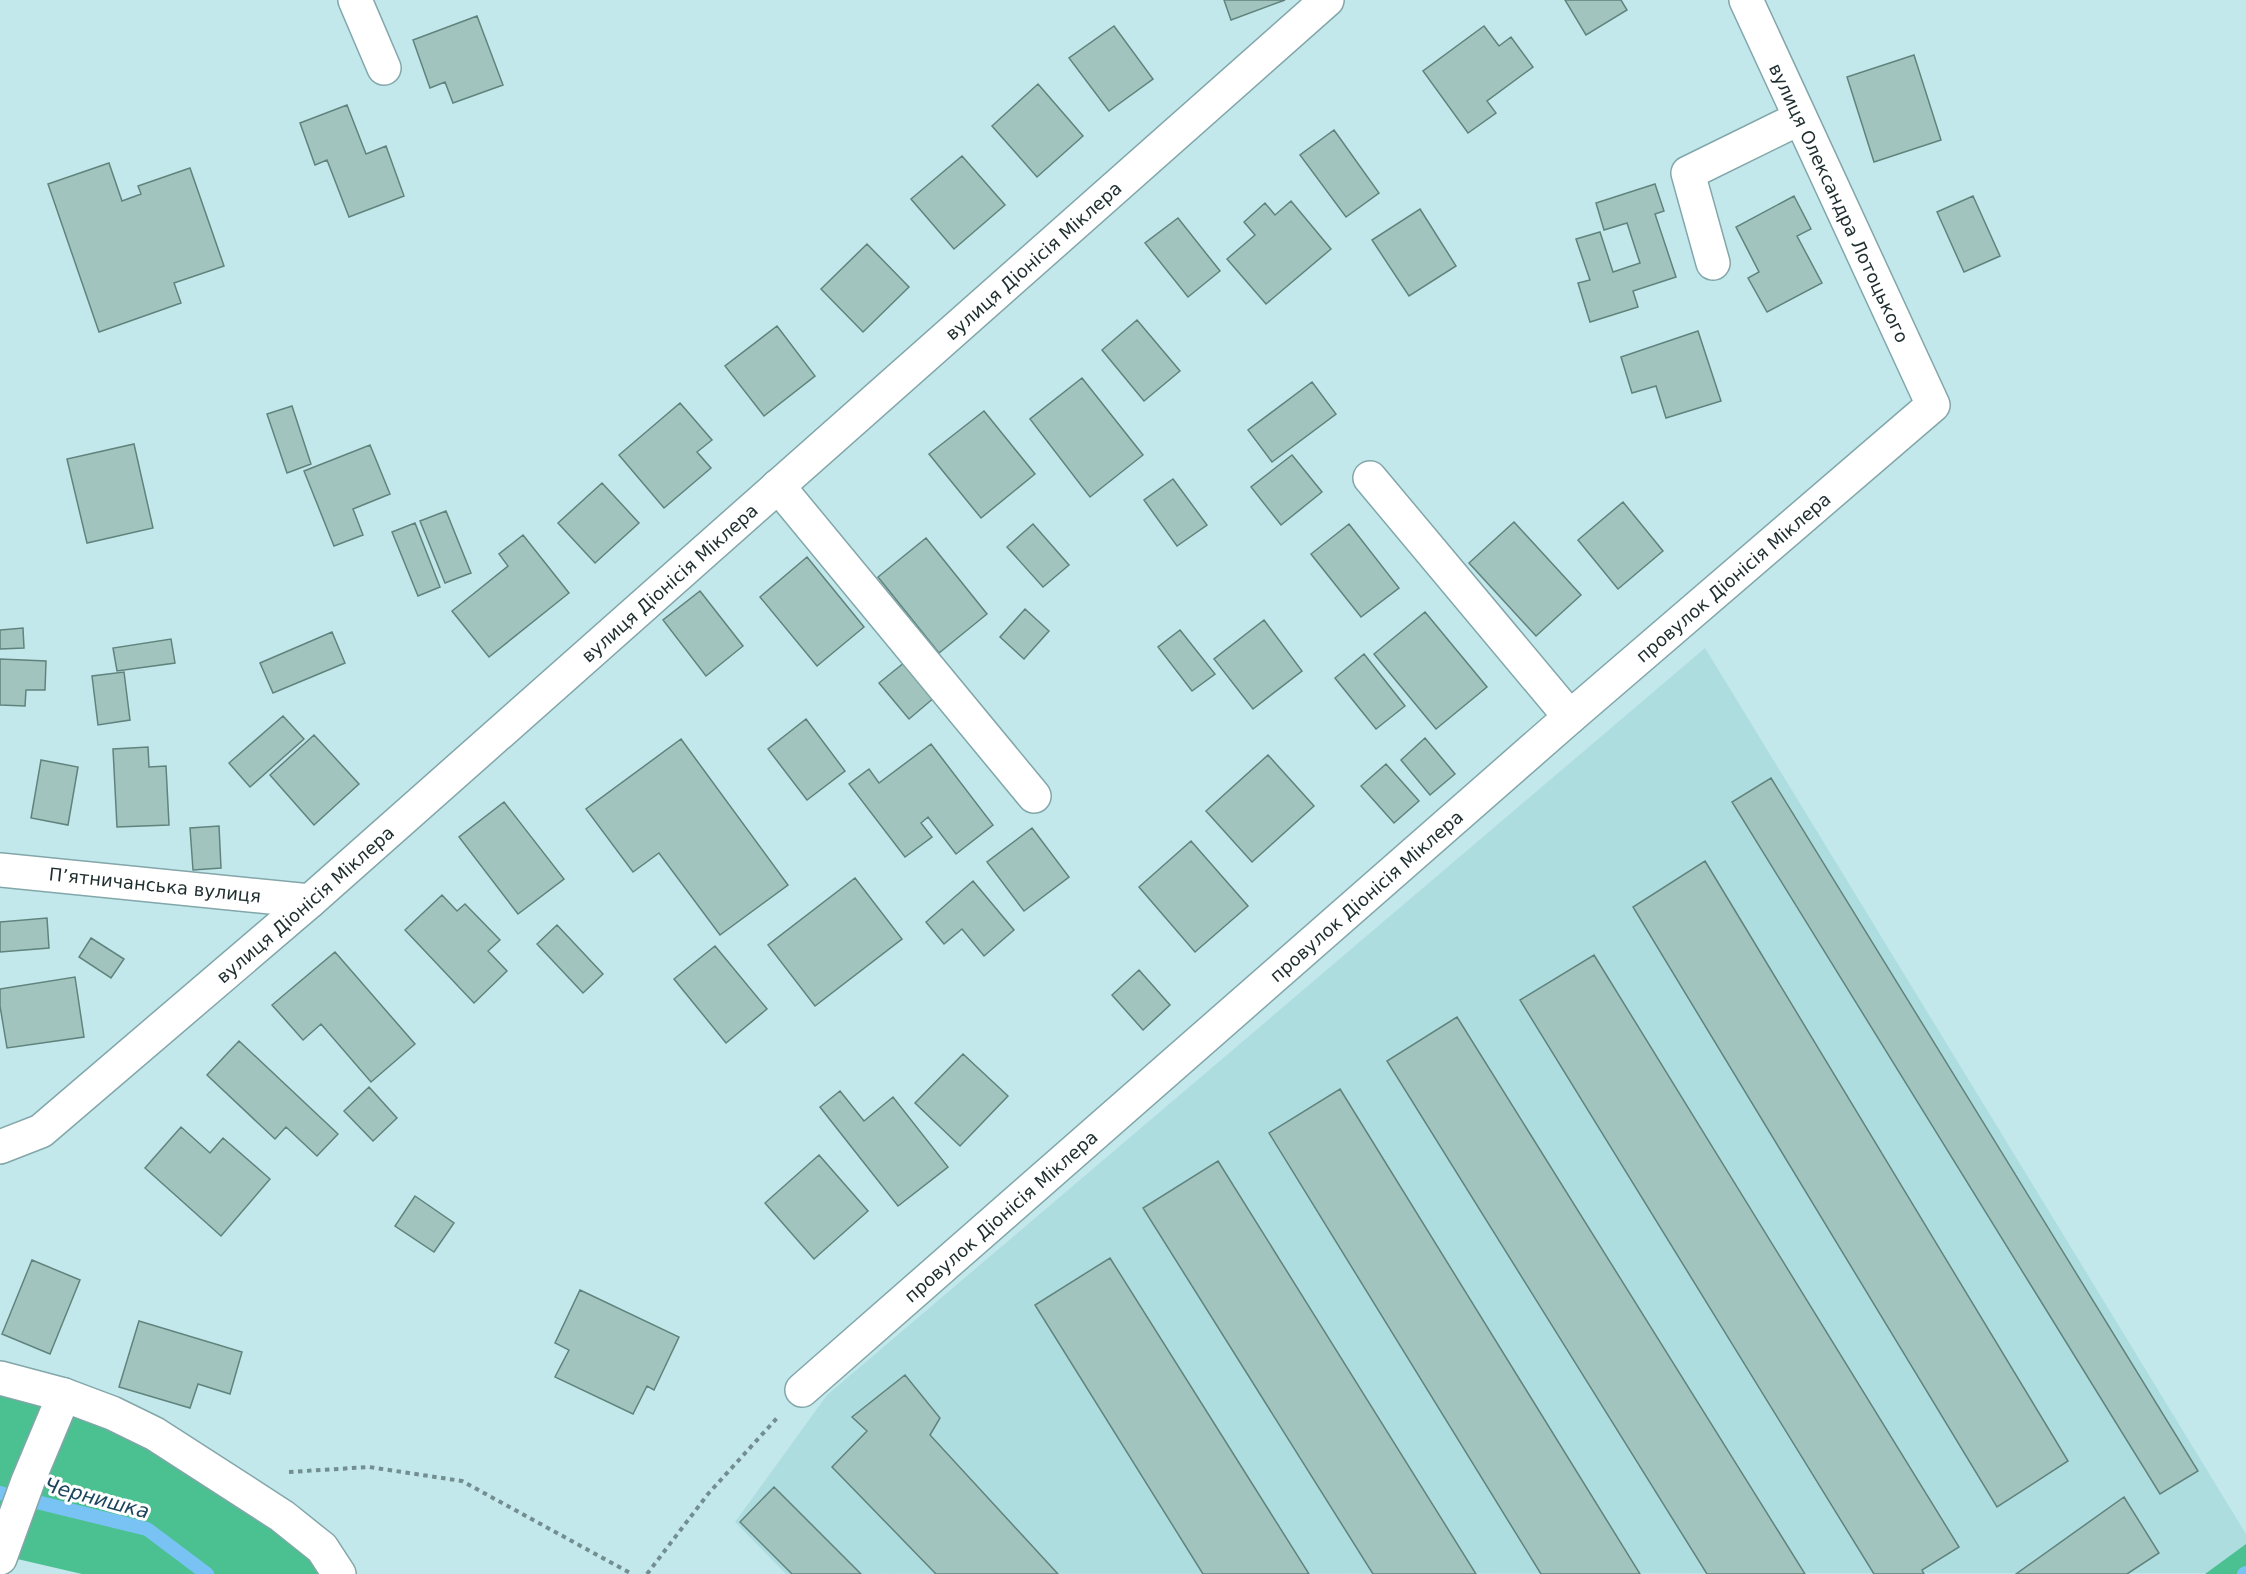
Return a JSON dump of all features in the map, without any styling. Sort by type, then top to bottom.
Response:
[{"type":"street","points":[[355,0],[384,68]]},
{"type":"street","name":"вулиця Діонісія Міклера","points":[[0,1147],[41,1131],[310,901],[1326,0]]},
{"type":"street","name":"вулиця Олександра Лотоцького","points":[[1746,0],[1933,405]]},
{"type":"street","points":[[1713,263],[1688,173],[1800,118]]},
{"type":"street","name":"провулок Діонісія Міклера","points":[[802,1390],[1570,717],[1933,405]]},
{"type":"street","points":[[1370,478],[1570,717]]},
{"type":"street","points":[[778,486],[1035,796]]},
{"type":"street","name":"Пʼятничанська вулиця","points":[[0,870],[310,901]]},
{"type":"street","points":[[0,1378],[64,1395],[112,1413],[154,1434],[282,1516],[322,1548],[339,1574]]},
{"type":"street","points":[[5,1543],[28,1480],[64,1395]]},
{"type":"path","points":[[647,1574],[708,1494],[802,1390]]},
{"type":"path","points":[[220,1476],[369,1467],[462,1481],[632,1574]]},
{"type":"shaded area","points":[[1705,648],[2246,1534],[2246,1573],[786,1574],[735,1522],[827,1395]]},
{"type":"green space","points":[[0,1378],[112,1413],[339,1574],[82,1574],[0,1555]]},
{"type":"green space","points":[[2246,1544],[2246,1574],[2205,1574]]},
{"type":"building","points":[[1224,0],[1285,0],[1231,20]]},
{"type":"building","points":[[1565,0],[1621,0],[1627,10],[1586,35]]},
{"type":"building","points":[[477,16],[503,85],[453,103],[445,82],[430,88],[413,40]]},
{"type":"building","points":[[1114,26],[1153,79],[1109,111],[1069,58]]},
{"type":"building","points":[[1484,26],[1499,46],[1511,37],[1533,67],[1487,101],[1496,113],[1468,133],[1423,71]]},
{"type":"building","points":[[1914,55],[1941,140],[1874,162],[1847,77]]},
{"type":"building","points":[[1038,84],[1083,136],[1037,177],[992,126]]},
{"type":"building","points":[[347,105],[366,154],[386,146],[404,196],[349,217],[327,160],[315,165],[300,123]]},
{"type":"building","points":[[1334,130],[1379,193],[1346,217],[1300,155]]},
{"type":"building","points":[[962,156],[1005,205],[954,249],[911,199]]},
{"type":"building","points":[[109,163],[122,201],[141,194],[138,186],[190,168],[224,266],[174,283],[181,303],[99,332],[48,184]]},
{"type":"building","points":[[1655,184],[1664,211],[1655,214],[1676,277],[1633,291],[1638,307],[1590,322],[1578,283],[1590,280],[1576,239],[1600,232],[1613,272],[1640,263],[1627,223],[1604,230],[1596,203]]},
{"type":"building","points":[[1794,196],[1811,229],[1797,236],[1822,283],[1767,312],[1748,278],[1759,272],[1736,227]]},
{"type":"building","points":[[1973,196],[2000,256],[1964,272],[1937,212]]},
{"type":"building","points":[[1291,201],[1331,249],[1266,304],[1227,259],[1255,235],[1244,222],[1265,203],[1275,215]]},
{"type":"building","points":[[1420,209],[1456,266],[1409,296],[1372,240]]},
{"type":"building","points":[[1178,218],[1220,271],[1188,297],[1145,243]]},
{"type":"building","points":[[867,244],[909,287],[863,332],[821,289]]},
{"type":"building","points":[[1137,320],[1180,371],[1144,401],[1102,350]]},
{"type":"building","points":[[777,326],[815,376],[764,416],[725,366]]},
{"type":"building","points":[[1698,331],[1721,401],[1666,418],[1656,386],[1632,393],[1621,357]]},
{"type":"building","points":[[1082,378],[1143,455],[1090,497],[1030,419]]},
{"type":"building","points":[[1312,382],[1336,414],[1272,462],[1248,430]]},
{"type":"building","points":[[680,403],[712,440],[697,452],[711,468],[664,508],[619,455]]},
{"type":"building","points":[[292,406],[311,464],[287,473],[267,414]]},
{"type":"building","points":[[984,411],[1035,474],[981,518],[929,454]]},
{"type":"building","points":[[134,444],[153,528],[87,543],[67,459]]},
{"type":"building","points":[[370,445],[390,494],[353,509],[363,535],[334,546],[304,471]]},
{"type":"building","points":[[1292,455],[1322,492],[1281,525],[1251,487]]},
{"type":"building","points":[[1173,479],[1207,525],[1177,546],[1144,500]]},
{"type":"building","points":[[602,483],[639,523],[595,563],[558,523]]},
{"type":"building","points":[[1623,502],[1663,551],[1618,589],[1578,540]]},
{"type":"building","points":[[446,511],[471,573],[445,583],[420,521]]},
{"type":"building","points":[[1514,522],[1581,595],[1536,636],[1469,563]]},
{"type":"building","points":[[415,523],[440,587],[418,596],[392,532]]},
{"type":"building","points":[[1033,524],[1069,565],[1043,587],[1007,547]]},
{"type":"building","points":[[1349,524],[1399,588],[1361,617],[1311,554]]},
{"type":"building","points":[[523,535],[569,593],[489,657],[452,611],[508,566],[499,554]]},
{"type":"building","points":[[926,538],[987,614],[939,653],[878,577]]},
{"type":"building","points":[[807,557],[864,627],[817,666],[760,597]]},
{"type":"building","points":[[700,591],[743,646],[706,676],[663,620]]},
{"type":"building","points":[[1025,609],[1049,631],[1024,659],[1000,637]]},
{"type":"building","points":[[1425,612],[1487,687],[1436,729],[1374,654]]},
{"type":"building","points":[[1264,620],[1302,671],[1253,709],[1214,659]]},
{"type":"building","points":[[23,628],[24,648],[0,649],[0,630]]},
{"type":"building","points":[[1180,630],[1215,674],[1192,691],[1158,647]]},
{"type":"building","points":[[332,632],[345,663],[273,693],[260,663]]},
{"type":"building","points":[[171,639],[175,663],[117,671],[113,648]]},
{"type":"building","points":[[1364,654],[1405,706],[1376,729],[1335,678]]},
{"type":"building","points":[[0,659],[46,661],[45,690],[26,690],[25,706],[0,705]]},
{"type":"building","points":[[905,662],[935,697],[909,719],[879,683]]},
{"type":"building","points":[[124,672],[130,720],[98,725],[92,676]]},
{"type":"building","points":[[283,716],[304,739],[250,787],[229,763]]},
{"type":"building","points":[[806,719],[845,771],[807,800],[768,749]]},
{"type":"building","points":[[314,735],[359,784],[314,825],[270,775]]},
{"type":"building","points":[[1425,738],[1455,774],[1430,795],[1401,760]]},
{"type":"building","points":[[681,739],[788,885],[720,935],[659,853],[633,872],[586,809]]},
{"type":"building","points":[[931,744],[993,825],[956,854],[928,817],[921,823],[932,837],[905,857],[849,784],[869,769],[879,783]]},
{"type":"building","points":[[148,747],[149,767],[166,766],[169,825],[117,827],[113,749]]},
{"type":"building","points":[[1268,755],[1314,806],[1252,862],[1206,811]]},
{"type":"building","points":[[41,760],[78,767],[68,825],[31,818]]},
{"type":"building","points":[[1386,764],[1419,801],[1394,823],[1361,786]]},
{"type":"building","points":[[1771,778],[2198,1471],[2160,1494],[1732,802]]},
{"type":"building","points":[[504,802],[564,879],[518,914],[459,837]]},
{"type":"building","points":[[219,826],[221,868],[193,870],[190,828]]},
{"type":"building","points":[[1032,828],[1069,877],[1024,911],[987,862]]},
{"type":"building","points":[[1191,841],[1248,906],[1195,952],[1139,887]]},
{"type":"building","points":[[1705,861],[2068,1461],[1997,1507],[1633,907]]},
{"type":"building","points":[[855,878],[902,939],[815,1006],[768,945]]},
{"type":"building","points":[[973,881],[1014,930],[984,956],[962,929],[944,944],[926,922]]},
{"type":"building","points":[[442,895],[457,911],[465,904],[500,940],[488,951],[507,971],[474,1003],[405,930]]},
{"type":"building","points":[[47,918],[49,948],[0,952],[0,922]]},
{"type":"building","points":[[557,925],[603,974],[583,993],[537,944]]},
{"type":"building","points":[[91,938],[124,959],[111,978],[79,957]]},
{"type":"building","points":[[715,946],[767,1009],[726,1043],[674,979]]},
{"type":"building","points":[[335,952],[415,1044],[371,1082],[321,1024],[303,1040],[272,1005]]},
{"type":"building","points":[[1594,955],[1959,1547],[1922,1570],[1924,1574],[1874,1574],[1520,1000]]},
{"type":"building","points":[[1139,970],[1170,1005],[1143,1030],[1112,995]]},
{"type":"building","points":[[75,977],[84,1037],[7,1048],[0,1006],[0,989]]},
{"type":"building","points":[[1457,1017],[1805,1574],[1707,1574],[1387,1061]]},
{"type":"building","points":[[239,1041],[338,1134],[317,1156],[286,1127],[275,1139],[207,1075]]},
{"type":"building","points":[[963,1054],[1008,1096],[960,1146],[915,1103]]},
{"type":"building","points":[[369,1087],[397,1118],[373,1141],[344,1111]]},
{"type":"building","points":[[1340,1089],[1640,1574],[1541,1574],[1269,1133]]},
{"type":"building","points":[[840,1091],[864,1121],[893,1097],[948,1167],[898,1206],[820,1107]]},
{"type":"building","points":[[181,1127],[210,1153],[223,1138],[270,1179],[221,1236],[145,1168]]},
{"type":"building","points":[[819,1155],[868,1211],[814,1259],[765,1203]]},
{"type":"building","points":[[1218,1161],[1476,1574],[1373,1574],[1143,1208]]},
{"type":"building","points":[[415,1196],[454,1223],[434,1252],[395,1226]]},
{"type":"building","points":[[1110,1258],[1309,1574],[1203,1574],[1035,1305]]},
{"type":"building","points":[[32,1260],[80,1280],[50,1354],[2,1334]]},
{"type":"building","points":[[580,1290],[679,1337],[654,1390],[647,1386],[633,1414],[555,1377],[569,1350],[555,1343]]},
{"type":"building","points":[[139,1321],[242,1352],[230,1394],[198,1384],[190,1408],[119,1387]]},
{"type":"building","points":[[905,1375],[940,1418],[930,1435],[1058,1574],[936,1574],[832,1467],[867,1431],[852,1417]]},
{"type":"building","points":[[774,1487],[861,1574],[792,1574],[740,1522]]},
{"type":"building","points":[[2124,1497],[2159,1553],[2127,1574],[2016,1574]]},
{"type":"waterway","name":"Чернишка","points":[[0,1493],[147,1529],[207,1574]]}]
